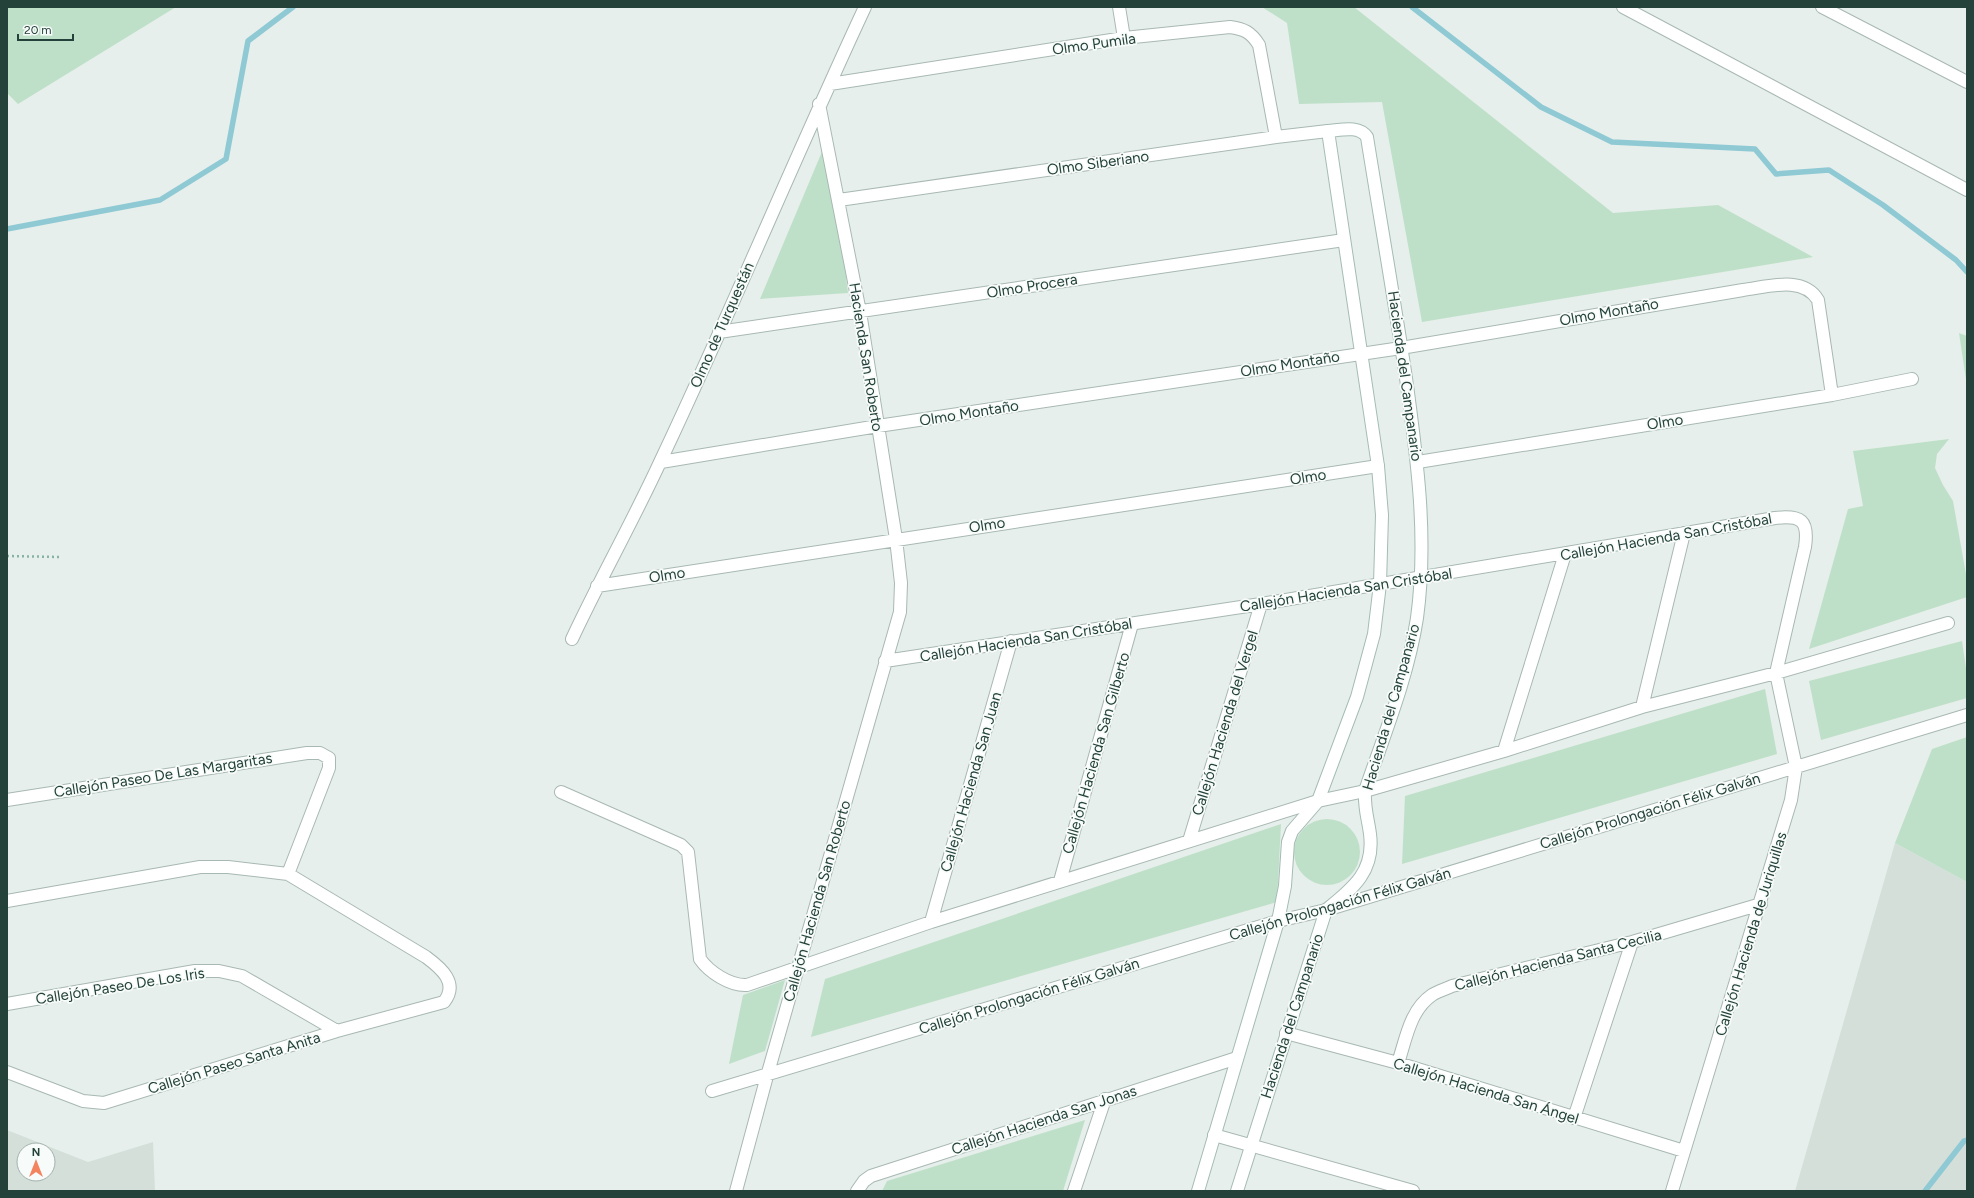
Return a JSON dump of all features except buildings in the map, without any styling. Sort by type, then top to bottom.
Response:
[{"type":"street","name":"Olmo de Turquestán","points":[[572,639],[597,586],[661,462],[819,104],[866,7]]},
{"type":"street","points":[[1119,7],[1124,38]]},
{"type":"street","points":[[1624,7],[1967,190]]},
{"type":"street","points":[[1822,7],[1967,82]]},
{"type":"street","name":"Olmo Pumila","points":[[830,84],[1124,38],[1230,27],[1245,29],[1259,45],[1276,137]]},
{"type":"street","name":"Hacienda San Roberto","points":[[819,104],[860,312],[896,539],[902,594],[900,612]]},
{"type":"street","name":"Olmo Siberiano","points":[[839,200],[1276,137],[1357,129]]},
{"type":"street","name":"Hacienda del Campanario","points":[[1236,1191],[1326,910],[1356,886],[1369,862],[1371,850],[1370,834],[1364,807],[1365,791],[1398,693],[1414,636],[1421,578],[1422,518],[1418,462],[1367,137],[1364,133],[1357,129]]},
{"type":"street","points":[[1198,1191],[1278,921],[1285,886],[1288,842],[1292,831],[1318,801],[1357,697],[1371,650],[1374,634],[1380,584],[1382,514],[1378,466],[1328,131]]},
{"type":"street","name":"Olmo Procera","points":[[719,332],[1344,240]]},
{"type":"street","name":"Olmo Montaño","points":[[661,462],[878,426],[1401,348],[1743,290],[1795,285],[1810,290],[1818,300],[1832,395]]},
{"type":"street","name":"Olmo","points":[[1418,462],[1832,395],[1912,379]]},
{"type":"street","name":"Olmo","points":[[597,586],[1378,466]]},
{"type":"street","name":"Callejón Hacienda San Cristóbal","points":[[885,661],[1261,604],[1784,517],[1800,520],[1805,524],[1806,533],[1805,547],[1776,673]]},
{"type":"street","points":[[1642,707],[1684,533]]},
{"type":"street","points":[[1504,751],[1565,554]]},
{"type":"street","name":"Callejón Hacienda del Vergel","points":[[1189,841],[1261,604]]},
{"type":"street","name":"Callejón Hacienda San Roberto","points":[[736,1191],[767,1076],[900,612]]},
{"type":"street","points":[[561,792],[681,845],[688,852],[700,959],[706,968],[737,986],[747,985],[930,922],[1318,801],[1365,791],[1504,751],[1642,707],[1776,673],[1948,623]]},
{"type":"street","name":"Callejón Hacienda San Gilberto","points":[[1060,881],[1132,624]]},
{"type":"street","name":"Callejón Hacienda San Juan","points":[[930,922],[1011,641]]},
{"type":"street","name":"Callejón Hacienda de Juriquillas","points":[[1672,1191],[1792,800],[1796,767],[1776,673]]},
{"type":"street","name":"Callejón Prolongación Félix Galván","points":[[712,1091],[767,1076],[1278,921],[1326,910],[1967,715]]},
{"type":"street","name":"Callejón Paseo De Las Margaritas","points":[[7,800],[307,753],[320,753],[329,758],[329,768],[288,874]]},
{"type":"street","points":[[7,901],[200,867],[228,866],[288,874]]},
{"type":"street","name":"Callejón Paseo Santa Anita","points":[[7,1072],[82,1101],[104,1103],[337,1031],[444,1002],[449,994],[450,983],[445,972],[440,967],[426,957],[288,874]]},
{"type":"street","name":"Callejón Hacienda Santa Cecilia","points":[[1398,1063],[1415,1011],[1433,993],[1452,986],[1632,942],[1761,904]]},
{"type":"street","points":[[1574,1118],[1632,942]]},
{"type":"street","name":"Callejón Paseo De Los Iris","points":[[7,1004],[195,971],[219,971],[242,976],[337,1031]]},
{"type":"street","name":"Callejón Hacienda San Ángel","points":[[1286,1033],[1398,1063],[1684,1151]]},
{"type":"street","name":"Callejón Hacienda San Jonas","points":[[857,1191],[864,1181],[871,1176],[1105,1099],[1237,1058]]},
{"type":"street","points":[[1074,1191],[1105,1099]]},
{"type":"street","points":[[1214,1135],[1251,1144],[1413,1191]]},
{"type":"path","points":[[7,556],[60,557]]},
{"type":"shaded area","points":[[1895,843],[1967,882],[1967,1191],[1795,1191]]},
{"type":"shaded area","points":[[7,1130],[37,1142],[16,1142],[16,1182],[56,1182],[56,1149],[88,1162],[153,1142],[155,1191],[7,1191]]},
{"type":"green space","points":[[7,7],[176,7],[18,104],[7,93]]},
{"type":"green space","points":[[1262,7],[1354,7],[1613,213],[1718,205],[1813,257],[1422,322],[1382,102],[1299,104],[1287,23]]},
{"type":"green space","points":[[829,135],[848,293],[760,299]]},
{"type":"green space","points":[[1959,333],[1967,336],[1967,386]]},
{"type":"green space","points":[[1949,439],[1937,454],[1935,468],[1953,501],[1967,580],[1967,597],[1809,649],[1848,509],[1863,506],[1853,451]]},
{"type":"green space","points":[[1962,641],[1967,675],[1967,698],[1821,740],[1809,681]]},
{"type":"green space","points":[[1765,689],[1777,754],[1402,864],[1405,796]]},
{"type":"green space","points":[[1967,737],[1967,882],[1895,843],[1932,749]]},
{"type":"green space","points":[[1327,819],[1339,822],[1350,829],[1357,840],[1360,852],[1357,864],[1350,875],[1339,882],[1327,885],[1315,882],[1304,875],[1297,864],[1294,852],[1297,840],[1304,829],[1315,822]]},
{"type":"green space","points":[[1281,824],[1277,902],[811,1037],[825,979]]},
{"type":"green space","points":[[785,980],[765,1051],[729,1064],[743,995]]},
{"type":"green space","points":[[1085,1120],[1063,1191],[882,1191],[887,1181]]},
{"type":"waterway","points":[[7,229],[160,200],[226,159],[248,41],[293,7]]},
{"type":"waterway","points":[[1412,7],[1541,107],[1612,142],[1755,149],[1776,174],[1829,170],[1883,205],[1956,260],[1967,272]]},
{"type":"waterway","points":[[1925,1191],[1964,1141],[1967,1140]]}]
